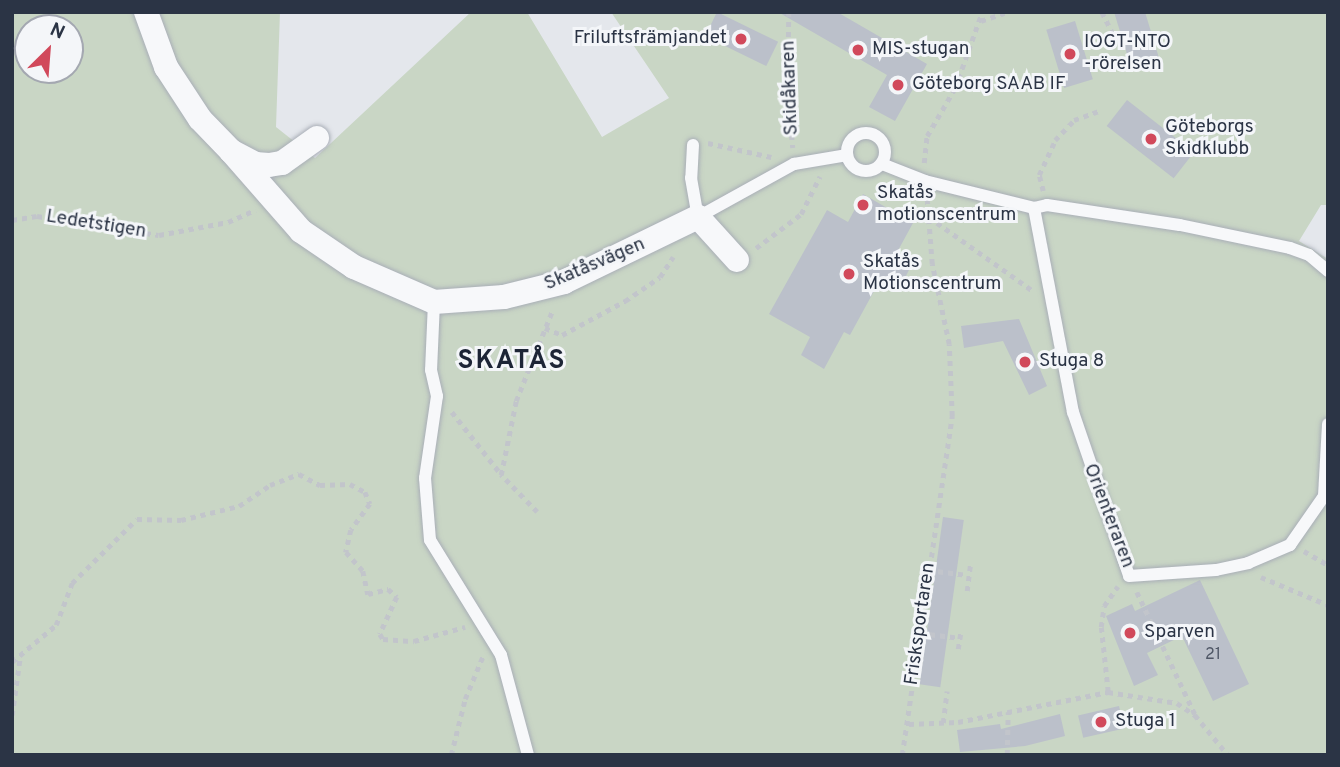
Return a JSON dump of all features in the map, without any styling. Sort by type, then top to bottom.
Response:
[{"type":"street","name":"Skatåsvägen","points":[[146,12],[172,77],[200,120],[301,231],[354,267],[434,302],[504,297],[564,282],[691,221]]},
{"type":"street","name":"Skatåsvägen","points":[[231,151],[255,164],[269,165],[282,163],[317,138]]},
{"type":"street","points":[[691,221],[737,260]]},
{"type":"lane","points":[[871,133],[885,146],[882,164],[871,171],[858,170],[847,155],[853,138],[871,133]]},
{"type":"lane","points":[[693,145],[691,221],[794,164],[847,155]]},
{"type":"lane","points":[[882,164],[925,181],[1041,207],[1180,225],[1290,248],[1309,255],[1328,271]]},
{"type":"lane","name":"Orienteraren","points":[[1041,207],[1051,304],[1088,466],[1129,576],[1248,564],[1290,545]]},
{"type":"lane","points":[[434,302],[431,370],[437,396],[425,478],[430,540],[501,655],[527,755]]},
{"type":"lane","points":[[1290,545],[1324,496],[1328,425]]},
{"type":"path","name":"Skidåkaren","points":[[789,12],[788,95],[794,164]]},
{"type":"path","name":"Frisksportaren","points":[[902,755],[909,724],[952,383],[928,216],[925,181],[927,136],[955,88],[982,12]]},
{"type":"path","points":[[981,21],[1007,12]]},
{"type":"path","points":[[1102,12],[1114,36]]},
{"type":"path","points":[[1041,207],[1039,175],[1055,140],[1074,120],[1101,110]]},
{"type":"path","points":[[721,144],[794,164]]},
{"type":"path","points":[[777,235],[802,214],[826,159]]},
{"type":"path","name":"Ledetstigen","points":[[12,220],[37,216],[159,234],[228,222],[260,208]]},
{"type":"path","points":[[928,216],[1051,304]]},
{"type":"path","points":[[545,328],[562,335],[660,277],[691,221]]},
{"type":"path","points":[[501,475],[508,426],[564,282]]},
{"type":"path","points":[[437,396],[501,475],[537,512]]},
{"type":"path","points":[[12,662],[56,625],[72,583],[137,519],[181,520],[239,506],[270,485],[299,474],[320,485],[350,484],[365,492],[370,504],[351,530],[346,552],[363,571],[368,594],[388,589],[397,597],[380,634],[383,639],[414,641],[480,623]]},
{"type":"path","points":[[1290,545],[1328,565]]},
{"type":"path","points":[[1248,564],[1250,570],[1289,592],[1328,605]]},
{"type":"path","points":[[967,591],[970,565]]},
{"type":"path","points":[[928,570],[968,575]]},
{"type":"path","points":[[1108,692],[1101,628],[1104,606],[1111,592],[1129,576],[1195,715],[1228,755]]},
{"type":"path","points":[[957,649],[961,630]]},
{"type":"path","points":[[920,634],[959,638]]},
{"type":"path","points":[[451,755],[465,699],[490,639]]},
{"type":"path","points":[[12,715],[21,657]]},
{"type":"path","points":[[943,723],[947,691]]},
{"type":"path","points":[[909,724],[943,723],[1108,692],[1177,704],[1195,715]]},
{"type":"path","points":[[1007,755],[1009,712]]},
{"type":"green space","points":[[12,12],[280,12],[276,127],[315,158],[471,12],[527,12],[602,137],[669,98],[611,12],[1328,12],[1328,205],[1321,205],[1299,241],[1328,259],[1328,755],[12,755]]},
{"type":"building","name":"Friluftsfrämjandet","points":[[717,12],[778,42],[766,66],[705,36]]},
{"type":"building","points":[[778,12],[837,12],[927,64],[895,121],[869,107],[887,75]]},
{"type":"building","points":[[1114,12],[1145,12],[1159,58],[1131,67]]},
{"type":"building","name":"IOGT-NTO -rörelsen","points":[[1075,21],[1093,79],[1064,88],[1046,30]]},
{"type":"building","name":"Göteborgs Skidklubb","points":[[1127,100],[1194,152],[1174,178],[1107,126]]},
{"type":"building","name":"Skatås Motionscentrum","points":[[863,194],[913,223],[895,256],[911,266],[898,292],[879,282],[850,335],[844,332],[824,369],[801,355],[810,337],[769,314],[827,210],[848,222]]},
{"type":"building","name":"Stuga 8","points":[[1019,319],[1047,386],[1029,395],[1003,341],[964,348],[961,326]]},
{"type":"building","points":[[943,517],[964,520],[940,687],[919,684]]},
{"type":"building","points":[[1200,580],[1249,684],[1213,701],[1182,636],[1147,653],[1158,675],[1134,686],[1106,616],[1132,604],[1135,611]]},
{"type":"building","name":"Stuga 1","points":[[1119,706],[1124,728],[1083,738],[1078,715]]},
{"type":"building","points":[[1060,714],[1065,736],[1025,746],[960,752],[957,730],[1000,724],[1001,729]]},
{"type":"place","name":"Friluftsfrämjandet","points":[[741,39]]},
{"type":"place","name":"MIS-stugan","points":[[858,50]]},
{"type":"place","name":"IOGT-NTO -rörelsen","points":[[1070,54]]},
{"type":"place","name":"Göteborg SAAB IF","points":[[898,85]]},
{"type":"place","name":"Göteborgs Skidklubb","points":[[1151,139]]},
{"type":"place","name":"Skatås motionscentrum","points":[[863,205]]},
{"type":"place","name":"Skatås Motionscentrum","points":[[849,274]]},
{"type":"place","name":"Stuga 8","points":[[1025,362]]},
{"type":"place","name":"Sparven","points":[[1130,633]]},
{"type":"place","name":"Stuga 1","points":[[1101,722]]},
{"type":"district","name":"SKATÅS","points":[[512,362]]}]
